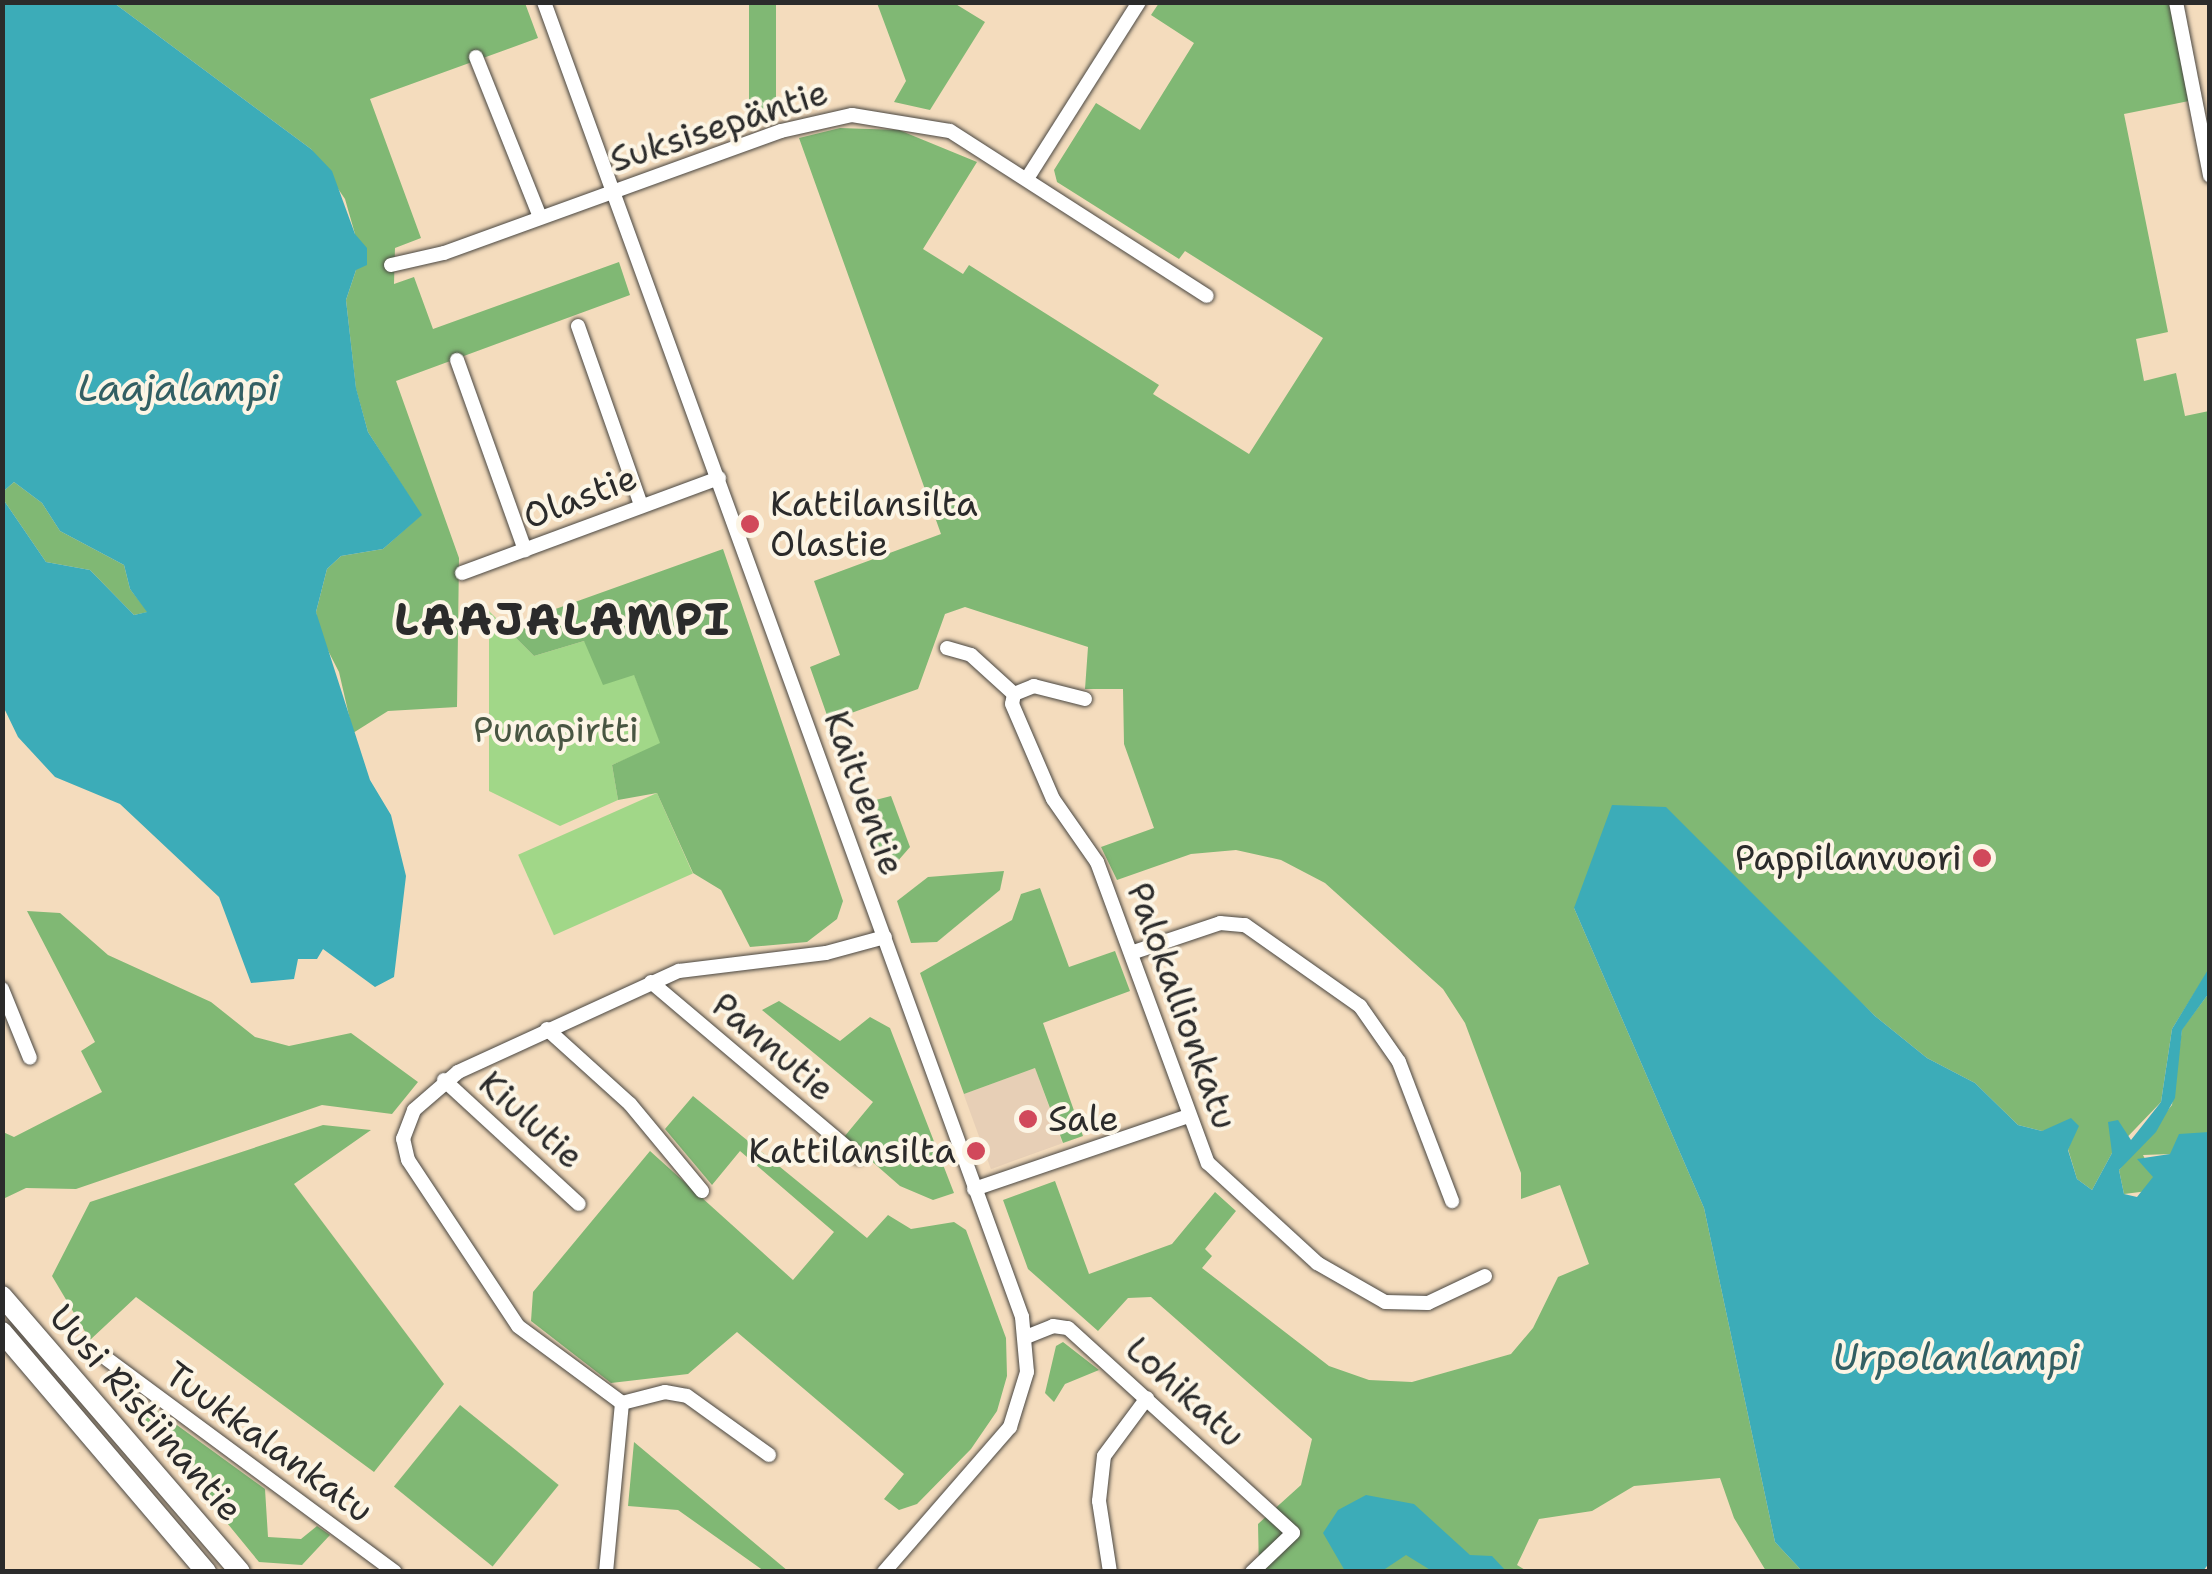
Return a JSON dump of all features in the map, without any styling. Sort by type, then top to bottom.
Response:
[{"type":"highway","name":"Uusi Ristiinantie","points":[[2,1296],[240,1572]]},
{"type":"highway","name":"Uusi Ristiinantie","points":[[2,1332],[206,1572]]},
{"type":"street","name":"Kaituentie","points":[[544,2],[616,192],[1026,1336],[1027,1372],[1003,1440],[884,1572]]},
{"type":"street","points":[[1028,178],[1138,2]]},
{"type":"street","points":[[2176,2],[2210,176]]},
{"type":"street","points":[[476,57],[540,217]]},
{"type":"street","name":"Suksisepäntie","points":[[391,266],[444,254],[781,131],[852,115],[950,131],[1207,296]]},
{"type":"street","points":[[578,326],[641,506]]},
{"type":"street","points":[[458,360],[525,550]]},
{"type":"street","name":"Olastie","points":[[462,573],[719,478]]},
{"type":"street","points":[[948,648],[971,654],[1014,694],[1034,686],[1085,699]]},
{"type":"street","name":"Palokallionkatu","points":[[1014,694],[1052,799],[1096,862],[1208,1164],[1317,1263],[1385,1302],[1428,1302],[1485,1276]]},
{"type":"street","points":[[1131,953],[1220,923],[1246,925],[1360,1006],[1399,1062],[1452,1200]]},
{"type":"street","points":[[622,1403],[518,1326],[408,1160],[405,1126],[444,1080],[651,982],[692,968],[826,953],[884,938]]},
{"type":"street","name":"Pannutie","points":[[651,982],[858,1156]]},
{"type":"street","points":[[2,989],[30,1058]]},
{"type":"street","points":[[547,1030],[630,1104],[702,1191]]},
{"type":"street","name":"Kiulutie","points":[[444,1080],[579,1204]]},
{"type":"street","points":[[974,1189],[1188,1116]]},
{"type":"street","name":"Lohikatu","points":[[1026,1336],[1068,1328],[1293,1533],[1252,1572]]},
{"type":"street","name":"Tuukkalankatu","points":[[108,1359],[395,1572]]},
{"type":"street","points":[[622,1403],[665,1392],[687,1396],[769,1454]]},
{"type":"street","points":[[1110,1572],[1099,1501],[1104,1456],[1147,1398]]},
{"type":"street","points":[[606,1572],[622,1403]]},
{"type":"shaded area","points":[[1035,1068],[1062,1143],[991,1169],[964,1094]]},
{"type":"green space","points":[[114,3],[525,3],[538,38],[370,99],[421,238],[395,248],[394,284],[414,277],[433,329],[619,262],[630,295],[396,381],[459,558],[457,707],[388,711],[353,733],[339,672],[319,633],[316,612],[327,569],[341,556],[383,549],[421,515],[368,432],[356,389],[346,300],[356,270],[355,234],[345,199],[311,149]]},
{"type":"green space","points":[[749,3],[776,3],[776,121],[749,121]]},
{"type":"green space","points":[[877,3],[954,3],[985,22],[930,110],[894,102],[906,81]]},
{"type":"green space","points":[[1159,3],[2169,3],[2189,101],[2124,114],[2168,332],[2136,339],[2144,381],[2176,373],[2185,416],[2209,411],[2210,968],[2172,1029],[2161,1102],[2112,1153],[2092,1190],[2077,1179],[2068,1149],[2078,1126],[2042,1131],[2018,1125],[1975,1083],[1927,1058],[1875,1016],[1791,936],[1574,908],[1704,1208],[1775,1542],[1802,1571],[1766,1571],[1734,1518],[1720,1478],[1634,1486],[1592,1511],[1539,1519],[1517,1565],[1527,1571],[1259,1571],[1258,1524],[1301,1485],[1312,1439],[1151,1297],[1128,1298],[1098,1331],[1028,1269],[1003,1200],[1055,1181],[1089,1274],[1172,1244],[1215,1192],[1236,1211],[1205,1249],[1212,1256],[1202,1268],[1329,1366],[1369,1380],[1412,1382],[1511,1354],[1533,1328],[1558,1277],[1589,1264],[1560,1185],[1521,1199],[1521,1173],[1465,1023],[1443,989],[1325,883],[1281,860],[1236,850],[1191,854],[1117,880],[1101,847],[1154,828],[1124,744],[1123,689],[1085,689],[1088,647],[965,607],[945,614],[918,689],[829,721],[810,667],[840,655],[814,581],[941,534],[799,138],[840,128],[899,130],[977,162],[923,249],[963,274],[969,265],[1159,385],[1153,394],[1249,454],[1323,338],[1185,251],[1179,259],[1057,182],[1054,170],[1096,103],[1140,130],[1194,43],[1151,15]]},
{"type":"green space","points":[[14,482],[42,503],[60,531],[124,565],[130,589],[148,612],[134,615],[90,570],[46,562],[5,502],[5,490]]},
{"type":"green space","points":[[723,549],[843,901],[837,919],[807,942],[750,947],[721,890],[693,873],[657,793],[618,800],[612,765],[660,743],[634,675],[603,685],[584,641],[534,656],[505,627]]},
{"type":"green space","name":"Punapirtti","points":[[489,611],[534,656],[584,641],[634,674],[661,744],[612,765],[618,800],[560,826],[489,791]]},
{"type":"green space","points":[[657,793],[693,873],[554,935],[518,855]]},
{"type":"green space","points":[[891,796],[910,847],[884,877],[860,804]]},
{"type":"green space","points":[[1004,871],[1000,890],[937,942],[911,943],[897,901],[928,877]]},
{"type":"green space","points":[[1040,888],[1069,967],[1115,951],[1130,991],[1043,1023],[1083,1136],[1063,1143],[1035,1068],[964,1094],[920,973],[1012,920],[1021,894]]},
{"type":"green space","points":[[27,911],[60,913],[108,955],[211,1002],[255,1037],[289,1046],[351,1033],[418,1082],[392,1114],[322,1105],[76,1189],[26,1188],[3,1199],[3,1132],[14,1137],[102,1092],[81,1051],[95,1042]]},
{"type":"green space","points":[[2209,993],[2209,1132],[2171,1154],[2143,1155],[2154,1177],[2148,1191],[2124,1194],[2119,1170],[2172,1105],[2182,1029]]},
{"type":"green space","points":[[779,1001],[840,1041],[870,1017],[890,1028],[954,1193],[933,1200],[900,1186],[844,1137],[873,1102],[762,1010]]},
{"type":"green space","points":[[693,1096],[867,1238],[888,1215],[911,1229],[954,1222],[966,1230],[1006,1338],[1007,1376],[997,1411],[971,1449],[917,1504],[899,1510],[884,1499],[904,1474],[737,1332],[688,1374],[611,1383],[531,1321],[533,1292],[650,1151],[793,1280],[834,1232],[740,1151],[712,1185],[665,1129]]},
{"type":"green space","points":[[323,1125],[371,1130],[294,1184],[444,1384],[374,1472],[136,1297],[90,1340],[52,1276],[90,1202]]},
{"type":"green space","points":[[1063,1342],[1099,1370],[1065,1384],[1054,1402],[1045,1393],[1056,1346]]},
{"type":"green space","points":[[148,1404],[265,1489],[268,1537],[301,1539],[317,1526],[330,1535],[302,1565],[259,1562],[137,1413]]},
{"type":"green space","points":[[460,1405],[559,1485],[493,1567],[394,1487]]},
{"type":"green space","points":[[634,1442],[788,1571],[764,1571],[678,1510],[628,1506]]},
{"type":"water","name":"Laajalampi","points":[[3,2],[114,3],[311,149],[332,171],[355,234],[367,248],[367,265],[356,270],[346,300],[356,388],[368,432],[422,515],[383,549],[341,556],[327,569],[316,612],[370,780],[391,815],[406,876],[394,977],[375,987],[323,949],[317,959],[298,959],[294,979],[251,983],[219,897],[120,804],[55,777],[18,737],[3,706]],"holes":[[[14,482],[42,503],[60,531],[124,565],[130,589],[147,612],[134,615],[90,570],[46,562],[5,502],[5,490]]]},
{"type":"water","name":"Urpolanlampi","points":[[1612,805],[1666,807],[1875,1016],[1927,1058],[1975,1083],[2018,1125],[2042,1131],[2071,1118],[2079,1126],[2068,1150],[2077,1179],[2092,1190],[2112,1153],[2108,1122],[2118,1120],[2131,1140],[2161,1102],[2172,1029],[2209,968],[2209,993],[2182,1030],[2175,1098],[2156,1132],[2119,1170],[2124,1194],[2137,1197],[2153,1177],[2137,1159],[2170,1154],[2179,1134],[2209,1132],[2210,1562],[2203,1571],[1802,1571],[1775,1542],[1704,1208],[1574,908]]},
{"type":"water","points":[[1366,1495],[1414,1504],[1470,1555],[1492,1556],[1506,1571],[1432,1571],[1406,1555],[1382,1571],[1345,1571],[1323,1533],[1338,1510]]},
{"type":"place","name":"Kattilansilta Olastie","points":[[750,524]]},
{"type":"place","name":"Pappilanvuori","points":[[1982,858]]},
{"type":"place","name":"Sale","points":[[1028,1119]]},
{"type":"place","name":"Kattilansilta","points":[[976,1151]]},
{"type":"district","name":"LAAJALAMPI","points":[[563,620]]}]
